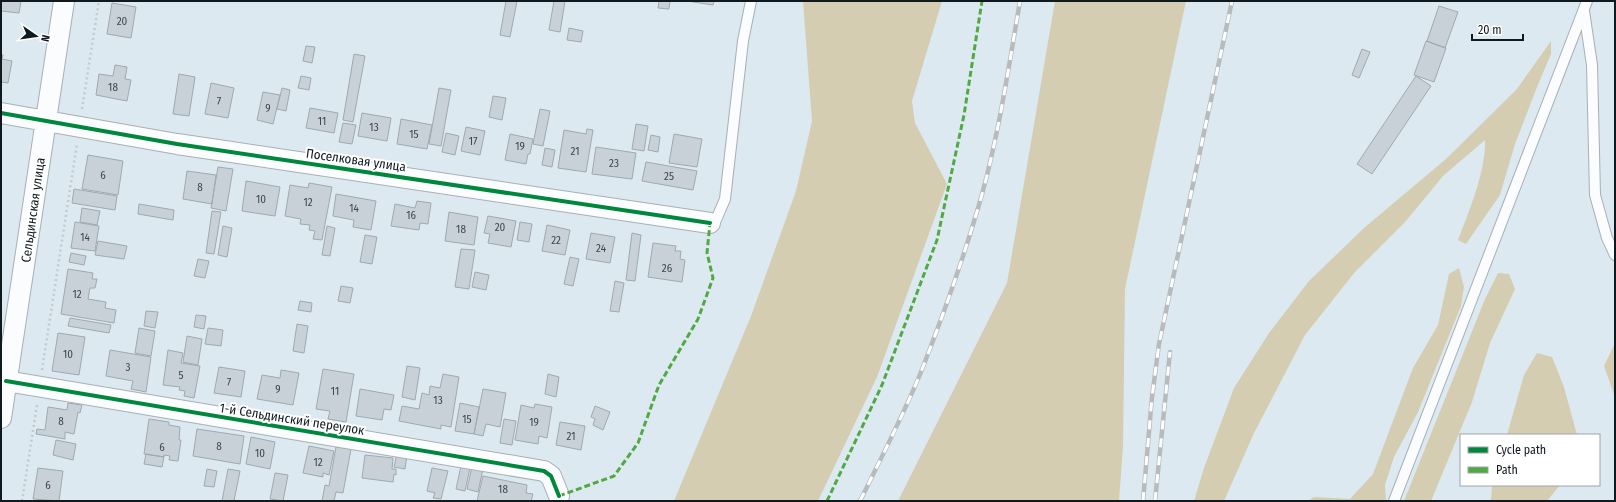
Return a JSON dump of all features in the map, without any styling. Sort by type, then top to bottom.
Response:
[{"type":"street","name":"Сельдинская улица","points":[[1,418],[64,1]]},
{"type":"street","name":"Поселковая улица","points":[[1,113],[185,145],[710,223]]},
{"type":"street","name":"1-й Сельдинский переулок","points":[[6,381],[544,471],[551,476],[559,499]]},
{"type":"lane","points":[[710,223],[716,220],[725,198],[743,41],[751,1]]},
{"type":"lane","points":[[1584,4],[1592,66],[1595,195],[1606,238],[1615,255]]},
{"type":"lane","points":[[1394,501],[1584,4]]},
{"type":"path","points":[[22,501],[99,1]]},
{"type":"shaded area","points":[[803,1],[942,1],[912,101],[915,123],[947,184],[877,377],[818,501],[674,501],[751,316],[796,191],[812,121]]},
{"type":"shaded area","points":[[1055,1],[1186,1],[1125,289],[1123,446],[1119,501],[898,501],[1007,283]]},
{"type":"shaded area","points":[[1551,41],[1551,54],[1515,144],[1500,195],[1466,244],[1458,240],[1480,178],[1485,152],[1485,140],[1443,176],[1406,221],[1355,272],[1305,335],[1254,433],[1224,501],[1194,501],[1204,468],[1234,388],[1269,333],[1309,281],[1364,228],[1446,159],[1517,89]]},
{"type":"shaded area","points":[[1459,268],[1464,287],[1461,306],[1418,412],[1394,457],[1385,485],[1386,501],[1308,501],[1314,497],[1350,499],[1373,474],[1413,368],[1438,325],[1449,274]]},
{"type":"shaded area","points":[[1498,273],[1509,274],[1515,289],[1490,343],[1472,402],[1431,501],[1404,501],[1485,299]]},
{"type":"shaded area","points":[[1615,343],[1615,397],[1604,366]]},
{"type":"shaded area","points":[[1537,353],[1552,357],[1564,387],[1577,434],[1507,434],[1524,375]]},
{"type":"shaded area","points":[[1492,486],[1559,486],[1547,501],[1491,501]]},
{"type":"building","points":[[1,1],[21,1],[19,13],[1,11]]},
{"type":"building","points":[[506,1],[517,1],[510,37],[500,35]]},
{"type":"building","points":[[554,1],[565,1],[560,32],[549,30]]},
{"type":"building","points":[[659,1],[670,1],[669,9],[658,8]]},
{"type":"building","points":[[687,1],[714,1],[713,5]]},
{"type":"building","points":[[112,3],[136,7],[131,38],[107,34]]},
{"type":"building","points":[[1439,6],[1458,12],[1445,48],[1427,41]]},
{"type":"building","points":[[569,28],[583,31],[581,42],[567,40]]},
{"type":"building","points":[[1426,41],[1446,48],[1434,82],[1414,75]]},
{"type":"building","points":[[306,46],[315,47],[312,63],[303,61]]},
{"type":"building","points":[[1362,49],[1370,52],[1359,78],[1352,75]]},
{"type":"building","points":[[354,54],[365,56],[353,122],[343,120]]},
{"type":"building","points":[[1,55],[3,55],[2,59],[12,61],[8,83],[1,82]]},
{"type":"building","points":[[115,65],[127,67],[125,79],[131,80],[127,101],[96,95],[99,74],[113,76]]},
{"type":"building","points":[[179,74],[195,77],[189,116],[173,114]]},
{"type":"building","points":[[301,76],[311,78],[309,90],[298,88]]},
{"type":"building","points":[[1416,76],[1431,86],[1372,174],[1357,164]]},
{"type":"building","points":[[211,83],[234,88],[228,118],[205,114]]},
{"type":"building","points":[[282,88],[290,90],[286,111],[277,109]]},
{"type":"building","points":[[439,88],[451,90],[441,146],[429,144]]},
{"type":"building","points":[[263,92],[280,95],[273,124],[257,120]]},
{"type":"building","points":[[493,96],[506,98],[502,120],[489,117]]},
{"type":"building","points":[[310,108],[338,113],[334,133],[306,128]]},
{"type":"building","points":[[540,109],[550,111],[543,146],[533,144]]},
{"type":"building","points":[[362,113],[391,118],[387,141],[358,136]]},
{"type":"building","points":[[401,119],[432,125],[427,149],[397,144]]},
{"type":"building","points":[[343,123],[356,125],[352,144],[339,142]]},
{"type":"building","points":[[636,124],[648,126],[644,151],[632,149]]},
{"type":"building","points":[[466,127],[485,131],[480,155],[461,151]]},
{"type":"building","points":[[587,129],[593,130],[586,172],[558,168],[564,130],[586,134]]},
{"type":"building","points":[[446,133],[459,136],[455,155],[442,152]]},
{"type":"building","points":[[510,134],[533,139],[526,164],[505,160]]},
{"type":"building","points":[[674,134],[702,139],[697,167],[669,163]]},
{"type":"building","points":[[651,135],[660,137],[658,152],[648,150]]},
{"type":"building","points":[[596,147],[636,153],[632,179],[592,174]]},
{"type":"building","points":[[545,148],[555,150],[552,167],[542,165]]},
{"type":"building","points":[[88,155],[123,161],[118,195],[82,189]]},
{"type":"building","points":[[646,162],[697,171],[693,190],[642,181]]},
{"type":"building","points":[[218,167],[233,169],[226,211],[211,208]]},
{"type":"building","points":[[187,171],[216,175],[212,204],[183,199]]},
{"type":"building","points":[[246,181],[280,187],[275,216],[242,211]]},
{"type":"building","points":[[309,183],[332,187],[322,240],[313,239],[315,231],[309,230],[310,225],[300,224],[301,219],[285,216],[290,185],[308,188]]},
{"type":"building","points":[[74,189],[117,196],[115,210],[72,203]]},
{"type":"building","points":[[336,194],[376,201],[371,230],[353,227],[354,220],[333,216]]},
{"type":"building","points":[[417,201],[431,203],[428,224],[420,223],[419,230],[391,226],[395,204],[415,208]]},
{"type":"building","points":[[139,204],[174,210],[173,220],[138,214]]},
{"type":"building","points":[[82,208],[100,211],[97,225],[80,222]]},
{"type":"building","points":[[212,211],[221,212],[214,254],[206,253]]},
{"type":"building","points":[[449,212],[478,217],[474,245],[445,241]]},
{"type":"building","points":[[488,216],[516,221],[511,247],[488,243],[490,234],[484,233]]},
{"type":"building","points":[[75,222],[99,226],[95,251],[71,248]]},
{"type":"building","points":[[520,222],[532,224],[529,242],[517,240]]},
{"type":"building","points":[[547,225],[570,230],[565,255],[542,251]]},
{"type":"building","points":[[223,226],[232,228],[227,257],[218,255]]},
{"type":"building","points":[[327,226],[335,228],[330,256],[322,255]]},
{"type":"building","points":[[591,233],[615,237],[610,263],[586,259]]},
{"type":"building","points":[[632,233],[641,235],[635,281],[626,280]]},
{"type":"building","points":[[365,235],[377,237],[372,264],[360,262]]},
{"type":"building","points":[[98,241],[127,246],[124,259],[95,255]]},
{"type":"building","points":[[653,243],[676,246],[675,251],[681,251],[680,259],[685,260],[682,282],[648,277]]},
{"type":"building","points":[[461,249],[475,250],[469,289],[455,287]]},
{"type":"building","points":[[71,253],[86,256],[84,265],[69,262]]},
{"type":"building","points":[[570,257],[579,259],[573,286],[564,284]]},
{"type":"building","points":[[198,259],[209,261],[205,278],[194,276]]},
{"type":"building","points":[[68,269],[93,273],[92,279],[97,279],[95,288],[90,288],[88,299],[106,302],[105,308],[116,310],[114,323],[61,314]]},
{"type":"building","points":[[475,272],[489,275],[486,290],[472,287]]},
{"type":"building","points":[[615,281],[624,283],[619,312],[610,311]]},
{"type":"building","points":[[341,286],[353,288],[350,303],[338,301]]},
{"type":"building","points":[[300,301],[312,303],[311,312],[298,310]]},
{"type":"building","points":[[146,311],[158,312],[155,328],[144,326]]},
{"type":"building","points":[[196,315],[206,316],[204,329],[194,327]]},
{"type":"building","points":[[70,318],[111,325],[109,333],[68,326]]},
{"type":"building","points":[[297,324],[308,326],[304,353],[293,351]]},
{"type":"building","points":[[139,328],[155,331],[151,356],[135,353]]},
{"type":"building","points":[[208,328],[223,330],[221,346],[205,344]]},
{"type":"building","points":[[58,333],[85,337],[79,375],[52,371]]},
{"type":"building","points":[[187,336],[202,339],[198,365],[183,362]]},
{"type":"building","points":[[110,350],[151,357],[146,392],[131,389],[133,381],[106,376]]},
{"type":"building","points":[[168,350],[183,353],[181,363],[200,366],[194,398],[184,396],[185,391],[179,390],[180,387],[163,385]]},
{"type":"building","points":[[407,366],[420,368],[415,400],[402,397]]},
{"type":"building","points":[[219,367],[245,371],[241,397],[214,393]]},
{"type":"building","points":[[323,369],[354,374],[346,422],[328,419],[330,411],[316,409]]},
{"type":"building","points":[[281,370],[299,373],[293,405],[257,399],[262,375],[280,378]]},
{"type":"building","points":[[443,374],[459,377],[451,427],[441,425],[441,429],[399,421],[402,406],[419,409],[422,393],[429,395],[430,386],[440,388]]},
{"type":"building","points":[[548,374],[559,377],[556,397],[545,394]]},
{"type":"building","points":[[360,389],[394,395],[391,410],[384,409],[382,420],[356,416]]},
{"type":"building","points":[[483,389],[506,393],[500,427],[486,424],[483,436],[474,434]]},
{"type":"building","points":[[68,403],[82,405],[80,413],[78,412],[74,434],[65,432],[65,439],[36,434],[37,429],[45,430],[48,407],[67,410]]},
{"type":"building","points":[[460,403],[479,407],[474,434],[455,431]]},
{"type":"building","points":[[535,404],[552,407],[547,438],[539,436],[538,444],[515,440],[521,405],[534,408]]},
{"type":"building","points":[[595,406],[610,412],[603,430],[593,425],[595,419],[591,417]]},
{"type":"building","points":[[149,419],[169,422],[169,425],[180,427],[179,440],[181,440],[178,461],[169,460],[170,456],[164,455],[164,457],[144,454]]},
{"type":"building","points":[[504,419],[516,421],[512,445],[500,443]]},
{"type":"building","points":[[560,422],[585,426],[581,450],[556,445]]},
{"type":"building","points":[[197,429],[244,436],[240,464],[193,456]]},
{"type":"building","points":[[251,437],[275,442],[270,469],[246,464]]},
{"type":"building","points":[[56,440],[76,444],[73,460],[53,455]]},
{"type":"building","points":[[309,446],[334,451],[329,475],[323,473],[323,477],[303,473]]},
{"type":"building","points":[[336,447],[351,449],[343,493],[336,492],[334,501],[322,501],[325,485],[329,486]]},
{"type":"building","points":[[397,453],[407,455],[405,469],[394,467]]},
{"type":"building","points":[[146,454],[164,457],[162,467],[144,464]]},
{"type":"building","points":[[365,455],[393,458],[392,469],[396,469],[396,475],[394,474],[393,482],[362,478]]},
{"type":"building","points":[[461,466],[470,468],[465,491],[456,489]]},
{"type":"building","points":[[472,467],[483,469],[478,492],[467,489]]},
{"type":"building","points":[[38,468],[63,471],[59,501],[33,499]]},
{"type":"building","points":[[432,468],[448,471],[441,499],[433,498],[435,493],[427,491]]},
{"type":"building","points":[[207,469],[217,471],[214,487],[204,486]]},
{"type":"building","points":[[228,469],[240,471],[234,501],[222,501]]},
{"type":"building","points":[[275,473],[288,475],[283,501],[270,499]]},
{"type":"building","points":[[483,476],[527,485],[526,493],[533,494],[531,501],[477,501]]},
{"type":"railway","points":[[860,501],[921,372],[970,235],[996,136],[1020,1]]},
{"type":"railway","points":[[1143,501],[1152,397],[1159,344],[1232,1]]},
{"type":"railway","points":[[1155,501],[1170,352]]},
{"type":"marked path","points":[[827,501],[882,385],[937,240],[964,115],[982,1]]},
{"type":"marked path","points":[[559,496],[614,476],[638,443],[659,385],[698,319],[713,278],[707,253],[710,223]]},
{"type":"cycle path","points":[[1,113],[177,144],[710,223]]},
{"type":"cycle path","points":[[6,381],[544,471],[551,476],[559,496]]}]
